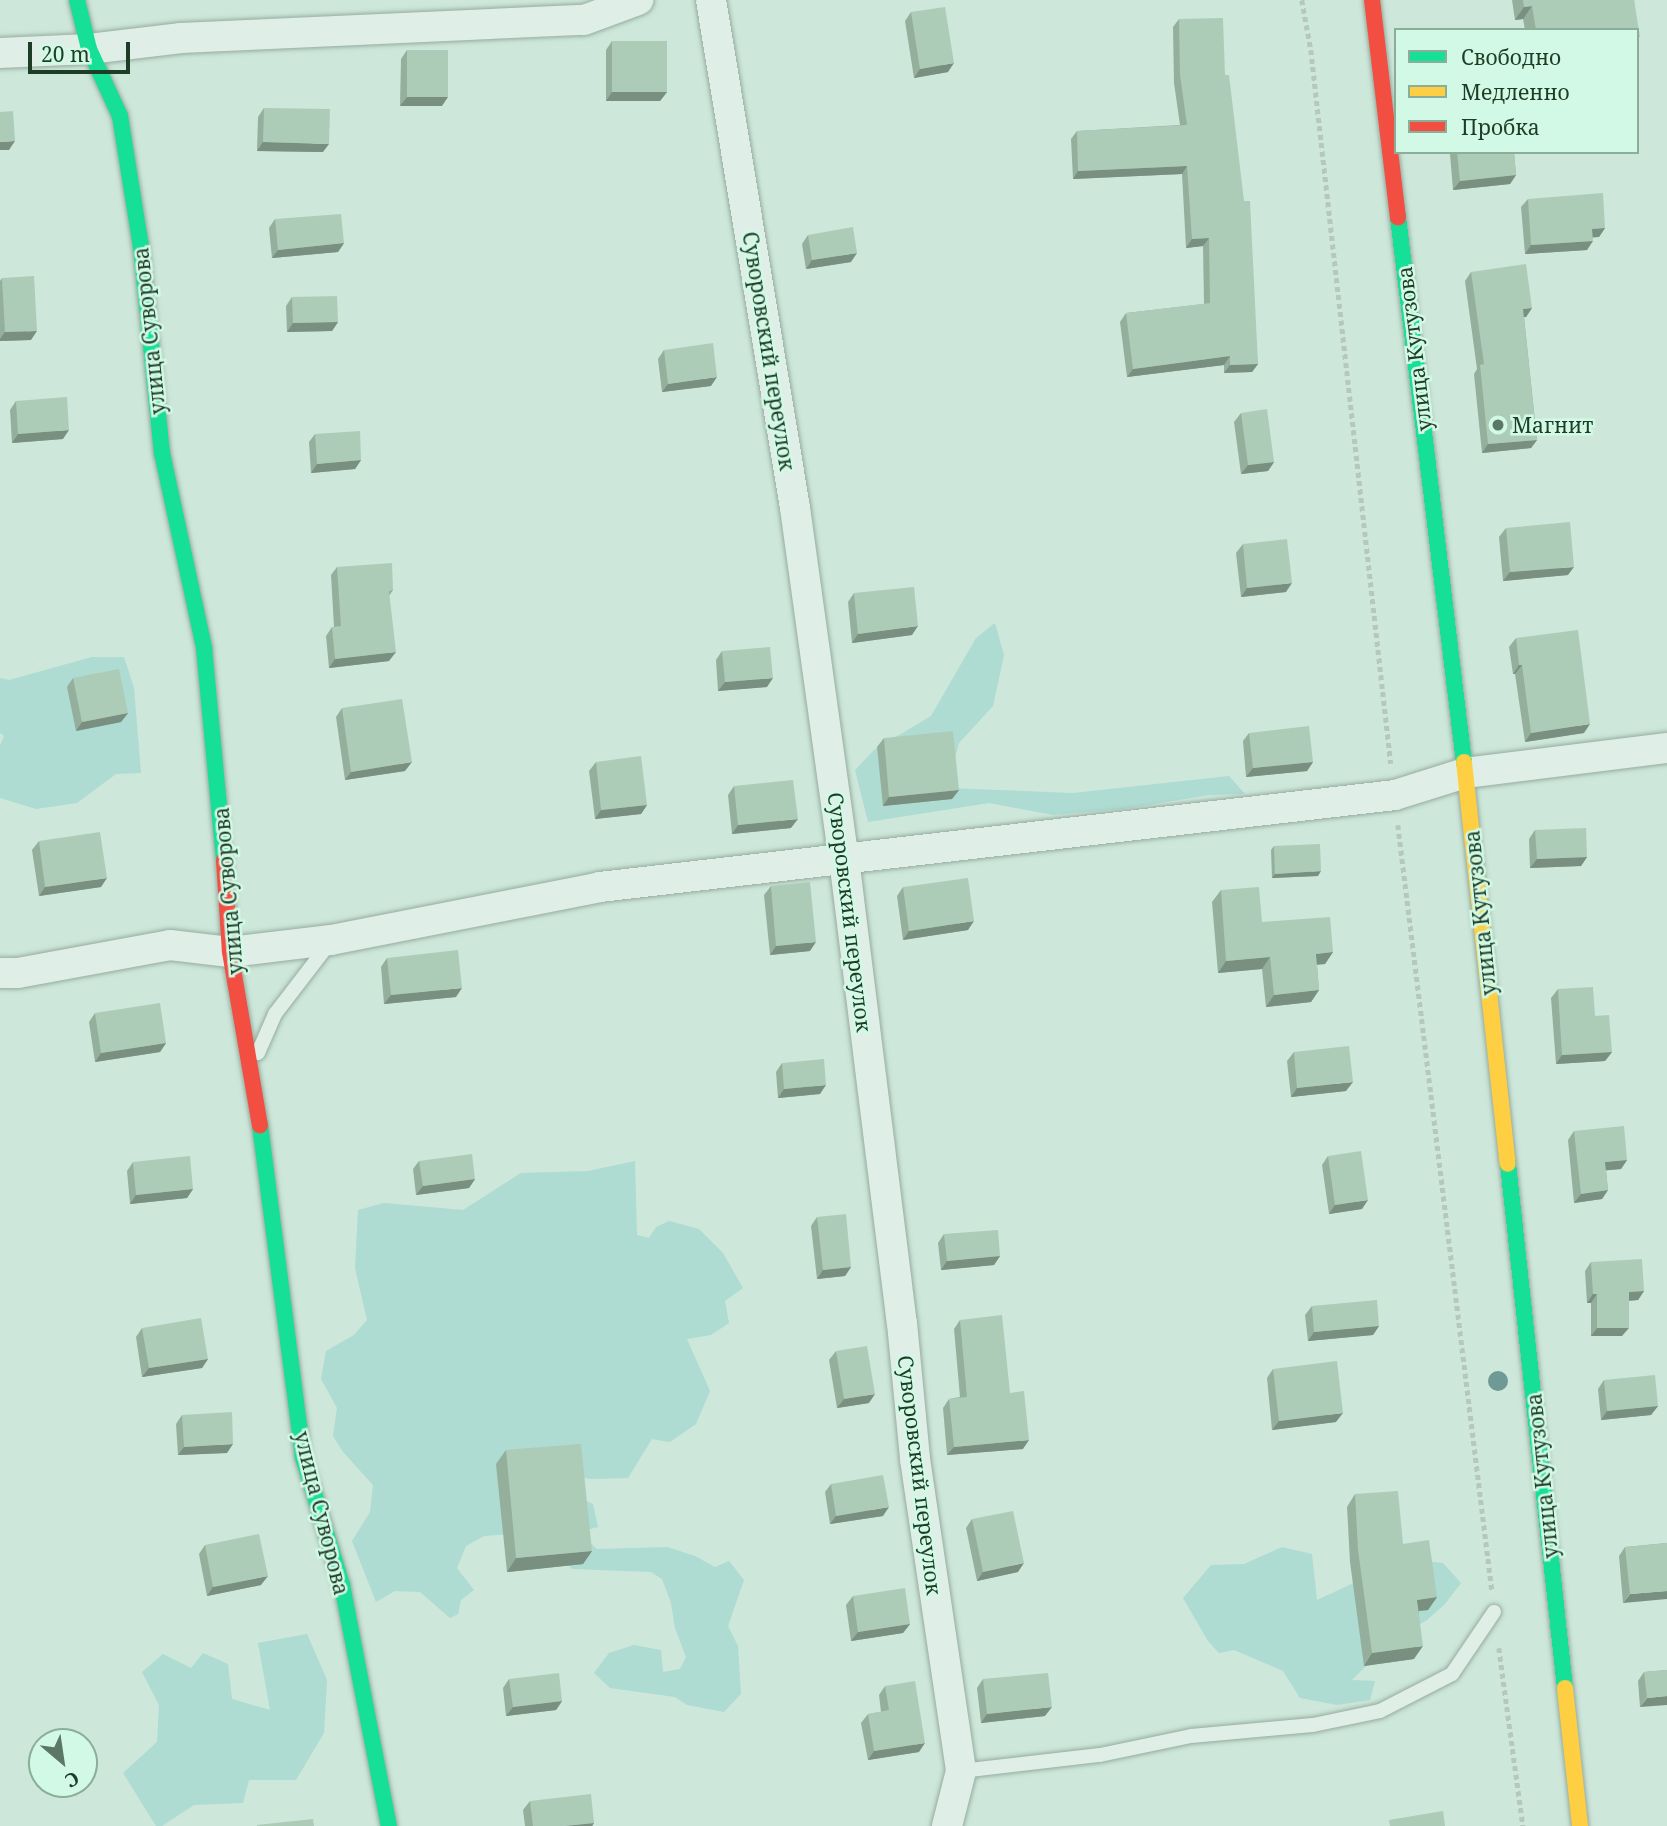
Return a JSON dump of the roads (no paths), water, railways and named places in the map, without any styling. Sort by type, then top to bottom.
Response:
[{"type":"street","name":"улица Суворова","points":[[78,0],[89,48],[120,116],[141,247],[162,453],[204,649],[223,842],[230,952],[252,1066],[303,1457],[342,1585],[389,1826]]},
{"type":"street","points":[[0,53],[89,48],[181,38],[584,20],[638,0]]},
{"type":"street","name":"Суворовский переулок","points":[[711,0],[795,508],[844,859],[902,1323],[915,1459],[961,1771],[947,1826]]},
{"type":"street","name":"улица Кутузова","points":[[1372,0],[1465,773],[1580,1826]]},
{"type":"street","points":[[0,973],[18,973],[170,945],[230,952],[331,940],[600,887],[1395,795],[1465,773],[1667,748]]},
{"type":"lane","points":[[252,1066],[275,1014],[331,940]]},
{"type":"lane","points":[[961,1771],[1100,1755],[1191,1735],[1313,1725],[1380,1711],[1452,1674],[1494,1612]]},
{"type":"place","name":"Магнит","points":[[1498,425]]}]
